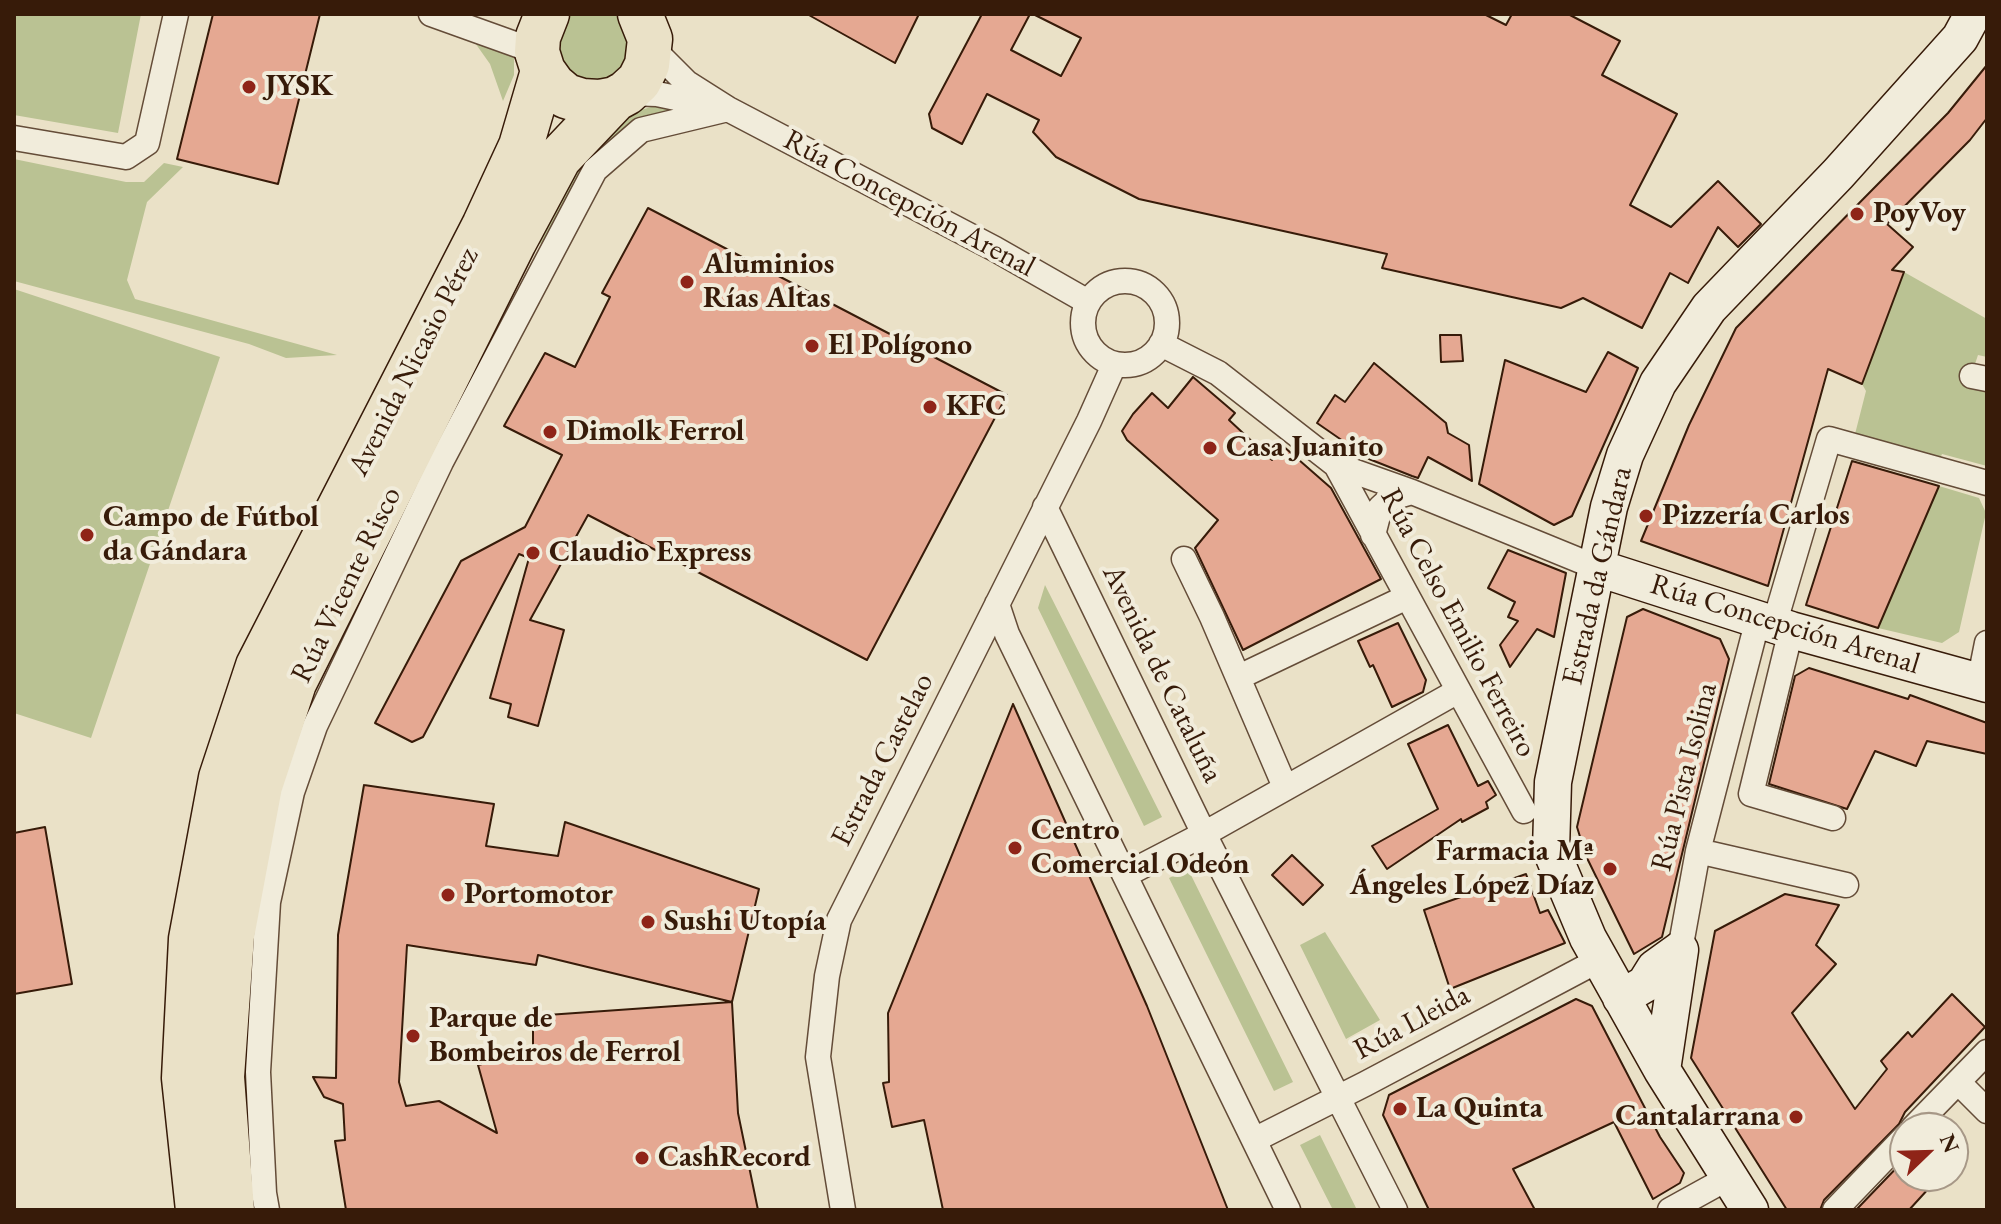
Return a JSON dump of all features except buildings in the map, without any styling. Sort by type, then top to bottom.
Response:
[{"type":"highway","name":"Avenida Nicasio Pérez","points":[[232,1210],[222,1077],[232,936],[260,786],[294,683],[507,255],[559,158],[643,73],[645,24]]},
{"type":"highway","points":[[543,46],[553,85],[566,96],[599,102],[620,96]]},
{"type":"highway","name":"Avenida Nicasio Pérez","points":[[198,1210],[184,1078],[191,939],[221,778],[258,666],[484,226],[521,146],[543,46]]},
{"type":"street","points":[[14,138],[126,157],[147,143],[176,14]]},
{"type":"street","points":[[431,14],[543,46]]},
{"type":"street","name":"Estrada da Gándara","points":[[1750,1210],[1662,1070],[1599,960],[1551,850],[1553,782],[1609,507],[1625,455],[1658,383],[1709,308],[1838,174],[1960,38],[1973,14]]},
{"type":"street","points":[[645,24],[687,83],[728,109]]},
{"type":"street","points":[[620,96],[657,94],[728,109]]},
{"type":"street","name":"Rúa Concepción Arenal","points":[[728,109],[995,249],[1088,302]]},
{"type":"street","name":"Rúa Vicente Risco","points":[[267,1210],[258,1072],[268,902],[292,792],[315,726],[441,462],[595,170],[641,130],[728,109]]},
{"type":"street","points":[[1118,282],[1141,284],[1151,290],[1164,309],[1167,321],[1161,344],[1152,355],[1140,362],[1114,365],[1092,350],[1086,339],[1084,314],[1088,302],[1106,285],[1118,282]]},
{"type":"street","name":"Rúa Concepción Arenal","points":[[1161,344],[1218,373],[1336,465],[1412,492],[1598,568],[1774,625],[1983,683]]},
{"type":"street","name":"Estrada Castelao","points":[[843,1210],[818,1057],[827,976],[839,920],[1114,365]]},
{"type":"street","points":[[1833,818],[1751,794],[1774,625],[1829,439],[1987,483]]},
{"type":"street","name":"Rúa Celso Emilio Ferreiro","points":[[1336,465],[1524,811]]},
{"type":"street","points":[[1373,535],[1380,508],[1391,498],[1412,492]]},
{"type":"street","name":"Avenida de Cataluña","points":[[1045,507],[1204,834],[1395,1210]]},
{"type":"street","points":[[1184,559],[1239,677],[1285,787]]},
{"type":"street","points":[[1239,677],[1407,597]]},
{"type":"street","points":[[997,604],[1007,634],[1288,1210]]},
{"type":"street","name":"Rúa Pista Isolina","points":[[1669,970],[1698,851],[1774,625]]},
{"type":"street","points":[[1983,683],[1987,643]]},
{"type":"street","points":[[1125,875],[1458,691]]},
{"type":"street","points":[[1551,850],[1524,811],[1553,782]]},
{"type":"street","points":[[1698,851],[1846,885]]},
{"type":"street","points":[[1599,960],[1635,969],[1669,970]]},
{"type":"street","name":"Rúa Lleida","points":[[1254,1140],[1599,960]]},
{"type":"street","points":[[1628,1010],[1659,1006],[1669,970]]},
{"type":"street","points":[[1662,1070],[1669,970]]},
{"type":"street","points":[[1929,1112],[1987,1052]]},
{"type":"street","points":[[1958,1082],[1987,1111]]},
{"type":"street","points":[[1835,1210],[1889,1154]]},
{"type":"street","points":[[1670,1210],[1728,1178]]},
{"type":"green space","points":[[14,14],[141,14],[118,133],[14,115]]},
{"type":"green space","points":[[568,14],[618,14],[628,27],[628,63],[609,80],[585,83],[564,71],[554,37]]},
{"type":"green space","points":[[473,40],[514,56],[514,75],[503,101],[490,64]]},
{"type":"green space","points":[[658,105],[685,109],[648,122],[546,246],[530,239],[561,182],[630,113]]},
{"type":"green space","points":[[14,159],[126,182],[144,182],[164,163],[183,167],[147,202],[127,280],[135,299],[337,355],[286,358],[249,344],[14,281]]},
{"type":"green space","points":[[1904,272],[1987,319],[1987,357],[1978,355],[1969,382],[1987,388],[1987,466],[1942,454],[1939,461],[1854,438],[1866,391],[1862,384]]},
{"type":"green space","name":"Campo de Fútbol da Gándara","points":[[14,289],[220,357],[91,738],[14,713]]},
{"type":"green space","points":[[1939,486],[1979,498],[1986,513],[1959,632],[1942,643],[1878,628],[1901,573],[1885,533],[1916,540]]},
{"type":"green space","points":[[1045,585],[1162,817],[1144,826],[1038,608]]},
{"type":"green space","points":[[1188,869],[1293,1082],[1274,1091],[1169,878]]},
{"type":"green space","points":[[1325,932],[1380,1020],[1346,1039],[1300,945]]},
{"type":"green space","points":[[1320,1135],[1357,1210],[1333,1210],[1300,1145]]},
{"type":"place","name":"JYSK","points":[[249,87]]},
{"type":"place","name":"PoyVoy","points":[[1857,214]]},
{"type":"place","name":"Aluminios Rías Altas","points":[[687,282]]},
{"type":"place","name":"El Polígono","points":[[812,346]]},
{"type":"place","name":"KFC","points":[[930,407]]},
{"type":"place","name":"Dimolk Ferrol","points":[[550,432]]},
{"type":"place","name":"Casa Juanito","points":[[1210,448]]},
{"type":"place","name":"Pizzería Carlos","points":[[1646,516]]},
{"type":"place","name":"Campo de Fútbol da Gándara","points":[[87,535]]},
{"type":"place","name":"Claudio Express","points":[[533,553]]},
{"type":"place","name":"Centro Comercial Odeón","points":[[1015,848]]},
{"type":"place","name":"Farmacia Mª Ángeles López Díaz","points":[[1610,869]]},
{"type":"place","name":"Portomotor","points":[[448,895]]},
{"type":"place","name":"Sushi Utopía","points":[[648,922]]},
{"type":"place","name":"Parque de Bombeiros de Ferrol","points":[[413,1036]]},
{"type":"place","name":"La Quinta","points":[[1400,1109]]},
{"type":"place","name":"Cantalarrana","points":[[1796,1117]]},
{"type":"place","name":"CashRecord","points":[[642,1158]]}]
